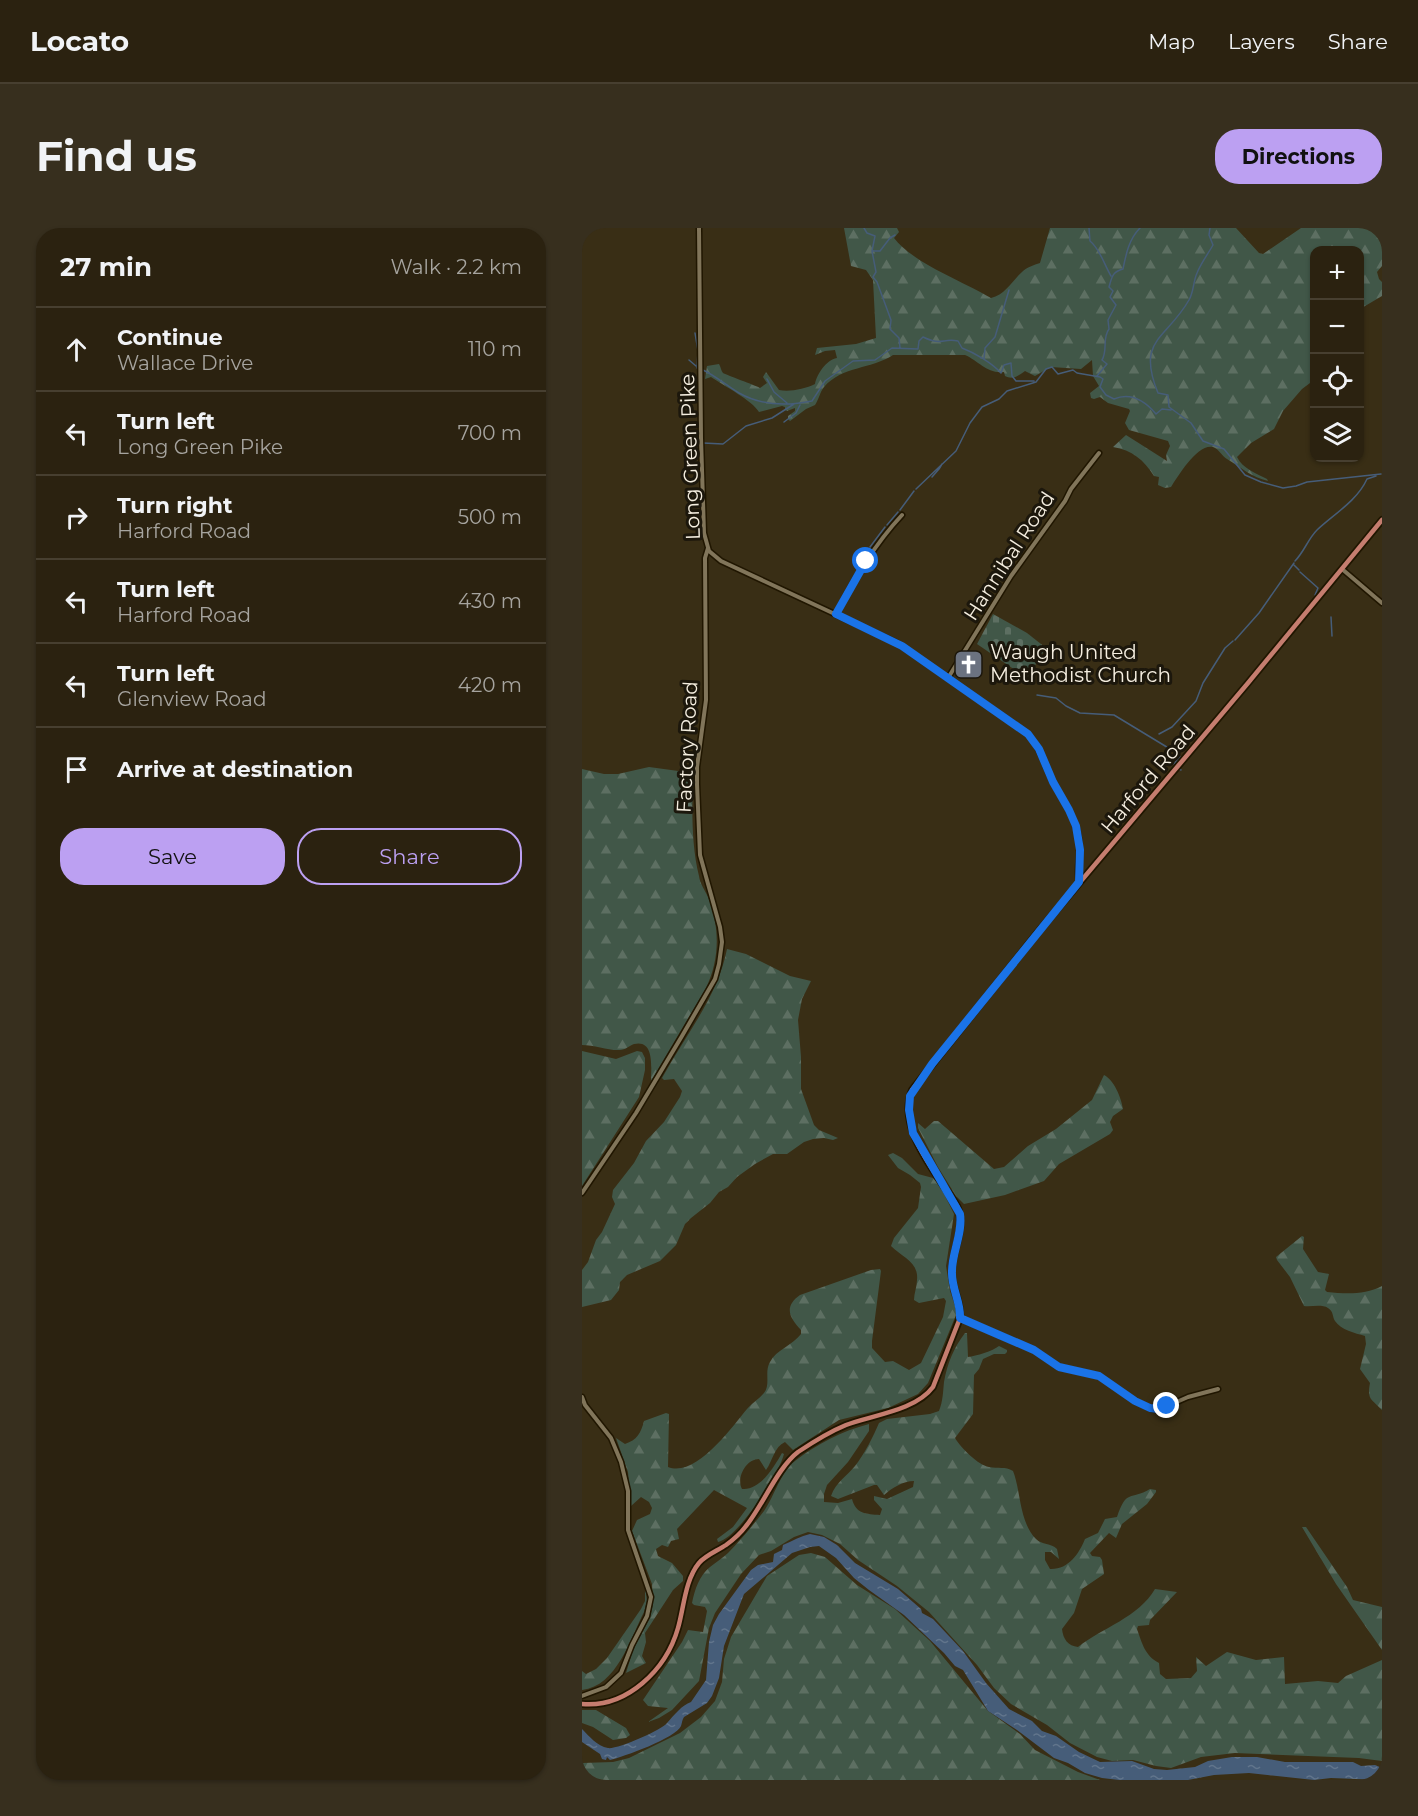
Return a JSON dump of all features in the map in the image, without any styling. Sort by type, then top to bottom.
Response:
[{"type":"main road","name":"Harford Road","points":[[582,1704],[606,1703],[623,1697],[635,1690],[651,1674],[664,1658],[675,1638],[688,1588],[697,1565],[706,1556],[730,1542],[742,1530],[762,1505],[790,1459],[839,1428],[919,1399],[936,1382],[960,1318],[960,1306],[952,1275],[960,1214],[913,1133],[909,1110],[910,1096],[932,1064],[1079,882],[1382,520]]},
{"type":"street","name":"Long Green Pike","points":[[699,228],[704,533],[711,554],[721,561],[897,643],[1021,729],[1036,745],[1076,826],[1080,850],[1079,882]]},
{"type":"street","name":"Hannibal Road","points":[[948,678],[1011,576],[1065,501],[1071,489],[1099,453]]},
{"type":"street","points":[[836,614],[862,567],[888,529],[902,515]]},
{"type":"street","name":"Factory Road","points":[[582,1193],[636,1113],[715,979],[719,964],[722,942],[720,927],[699,855],[697,784],[697,767],[706,700],[705,558],[708,548]]},
{"type":"street","points":[[1342,568],[1382,603]]},
{"type":"street","points":[[960,1318],[1034,1350],[1059,1367],[1099,1376],[1135,1401],[1152,1409],[1162,1408],[1177,1400],[1218,1389]]},
{"type":"street","points":[[582,1397],[589,1410],[607,1431],[621,1462],[627,1491],[628,1530],[651,1598],[647,1616],[621,1673],[606,1687],[582,1695]]},
{"type":"green space","points":[[844,228],[897,228],[899,232],[894,238],[913,256],[991,298],[1004,291],[1024,270],[1040,263],[1050,228],[1236,228],[1259,253],[1263,254],[1301,228],[1382,228],[1382,266],[1377,272],[1382,282],[1382,296],[1364,307],[1364,246],[1310,246],[1310,383],[1283,411],[1274,429],[1251,443],[1237,457],[1246,467],[1268,481],[1242,469],[1215,448],[1207,447],[1189,461],[1171,487],[1165,488],[1158,485],[1159,477],[1154,476],[1137,457],[1113,447],[1126,435],[1167,461],[1166,455],[1170,446],[1168,441],[1129,430],[1125,423],[1129,409],[1108,403],[1100,397],[1091,398],[1090,393],[1099,386],[1093,376],[1092,360],[1081,369],[1051,367],[1035,376],[1025,371],[1011,378],[1005,376],[1004,372],[988,369],[965,355],[893,355],[885,360],[848,371],[831,380],[823,389],[815,405],[790,421],[788,416],[795,411],[795,408],[787,411],[782,406],[759,412],[744,398],[711,377],[705,379],[707,366],[719,364],[723,373],[760,388],[767,383],[763,377],[766,372],[779,390],[802,389],[815,384],[823,368],[837,358],[835,350],[815,355],[817,348],[856,344],[876,338],[873,280],[866,270],[851,266]]},
{"type":"green space","points":[[993,614],[1027,633],[1046,648],[1027,678],[977,644]]},
{"type":"green space","points":[[649,767],[693,773],[693,838],[701,884],[708,897],[715,920],[717,943],[714,966],[706,988],[651,1081],[651,1062],[646,1046],[634,1044],[616,1050],[582,1045],[582,769],[604,774],[618,774]]},
{"type":"green space","points":[[727,949],[746,954],[790,976],[811,981],[802,999],[798,1020],[801,1089],[814,1125],[819,1130],[838,1138],[813,1139],[804,1142],[787,1154],[773,1154],[755,1164],[719,1192],[710,1203],[685,1224],[676,1245],[660,1261],[627,1275],[620,1282],[619,1290],[611,1300],[582,1307],[582,1270],[615,1204],[612,1197],[613,1190],[634,1163],[646,1141],[664,1122],[680,1097],[682,1091],[674,1079],[664,1080],[662,1078],[709,999],[723,966]]},
{"type":"green space","points":[[582,1051],[616,1059],[637,1051],[642,1052],[645,1058],[645,1070],[639,1097],[582,1186]]},
{"type":"green space","points":[[1104,1075],[1116,1089],[1123,1109],[1113,1116],[1110,1122],[1113,1130],[1110,1134],[1059,1164],[1044,1181],[1005,1195],[964,1204],[956,1196],[938,1167],[918,1128],[918,1123],[925,1129],[934,1121],[938,1121],[994,1169],[1004,1167],[1028,1146],[1056,1129],[1092,1100]]},
{"type":"green space","points":[[893,1153],[902,1158],[918,1174],[933,1178],[940,1186],[954,1214],[946,1266],[956,1315],[928,1383],[918,1394],[888,1408],[839,1420],[793,1450],[785,1442],[781,1444],[766,1470],[759,1459],[750,1462],[741,1475],[742,1489],[749,1489],[760,1482],[771,1471],[782,1453],[784,1454],[757,1504],[736,1529],[718,1542],[717,1539],[733,1527],[747,1508],[714,1490],[677,1529],[679,1539],[671,1541],[668,1547],[662,1545],[656,1549],[658,1556],[672,1563],[683,1576],[683,1581],[673,1590],[645,1633],[646,1642],[642,1656],[646,1663],[626,1673],[633,1650],[650,1618],[653,1604],[652,1584],[632,1531],[637,1520],[650,1514],[652,1508],[649,1502],[641,1497],[631,1506],[628,1472],[616,1438],[625,1444],[633,1440],[638,1435],[644,1421],[666,1413],[669,1414],[668,1467],[679,1468],[690,1465],[701,1458],[723,1438],[764,1393],[770,1362],[776,1354],[801,1334],[790,1312],[791,1304],[795,1299],[800,1295],[871,1270],[880,1269],[881,1271],[872,1348],[885,1362],[893,1361],[909,1370],[921,1363],[943,1317],[946,1301],[944,1298],[919,1303],[914,1300],[917,1274],[913,1264],[891,1246],[894,1238],[918,1208],[921,1187],[920,1183],[898,1168],[888,1155]]},
{"type":"green space","points":[[1302,1236],[1304,1237],[1303,1249],[1318,1272],[1329,1274],[1325,1290],[1327,1292],[1362,1292],[1382,1286],[1382,1410],[1371,1398],[1370,1383],[1360,1369],[1366,1344],[1365,1336],[1341,1327],[1326,1307],[1304,1306],[1290,1277],[1277,1260],[1276,1257]]},
{"type":"green space","points":[[967,1333],[968,1357],[999,1346],[1007,1352],[983,1359],[974,1375],[973,1414],[955,1438],[965,1451],[985,1466],[1013,1471],[1023,1515],[1030,1532],[1038,1541],[1057,1549],[1059,1559],[1051,1552],[1045,1552],[1045,1560],[1050,1569],[1062,1567],[1072,1560],[1085,1539],[1098,1533],[1105,1519],[1117,1517],[1127,1499],[1150,1489],[1156,1490],[1147,1504],[1122,1524],[1116,1538],[1109,1533],[1090,1553],[1102,1560],[1104,1574],[1082,1589],[1074,1613],[1062,1629],[1067,1641],[1078,1647],[1130,1615],[1148,1599],[1155,1589],[1177,1592],[1150,1620],[1149,1625],[1138,1626],[1137,1629],[1145,1649],[1150,1657],[1159,1663],[1160,1674],[1166,1679],[1191,1678],[1197,1671],[1196,1657],[1206,1666],[1227,1652],[1256,1660],[1284,1657],[1285,1684],[1318,1681],[1338,1683],[1346,1676],[1382,1660],[1382,1761],[1235,1753],[1201,1757],[1171,1768],[1133,1760],[1112,1761],[1097,1757],[1070,1743],[1047,1725],[1011,1704],[994,1688],[977,1665],[929,1612],[897,1586],[858,1560],[840,1544],[822,1535],[808,1532],[759,1555],[741,1574],[715,1613],[709,1628],[699,1681],[672,1710],[648,1722],[668,1708],[648,1706],[643,1700],[688,1630],[703,1632],[707,1611],[705,1607],[692,1603],[700,1579],[733,1548],[756,1522],[768,1505],[785,1472],[795,1461],[830,1439],[869,1424],[869,1431],[848,1462],[827,1485],[824,1502],[838,1503],[852,1499],[859,1510],[880,1515],[882,1509],[874,1500],[874,1496],[887,1499],[913,1487],[914,1481],[906,1482],[894,1487],[884,1495],[877,1485],[874,1485],[838,1499],[831,1496],[862,1456],[879,1423],[887,1419],[939,1411],[949,1362]]},
{"type":"green space","points":[[1302,1527],[1306,1527],[1347,1587],[1353,1600],[1382,1607],[1382,1650],[1336,1584]]},
{"type":"green space","points":[[811,1553],[825,1557],[857,1585],[895,1609],[930,1641],[988,1711],[1020,1734],[1035,1750],[1078,1772],[1100,1780],[582,1780],[582,1763],[613,1762],[629,1758],[680,1733],[701,1717],[715,1701],[722,1682],[724,1659],[731,1637],[767,1576],[799,1555]]},
{"type":"green space","points":[[645,1586],[647,1601],[644,1612],[621,1660],[604,1680],[594,1687],[582,1690],[582,1671],[586,1674],[596,1669],[607,1658],[641,1609],[645,1601]]},
{"type":"green space","points":[[582,1710],[596,1710],[626,1728],[630,1735],[613,1740],[582,1723]]},
{"type":"water","points":[[810,1534],[824,1537],[837,1545],[855,1563],[898,1589],[921,1609],[922,1613],[933,1619],[963,1651],[986,1683],[1009,1709],[1032,1721],[1042,1731],[1056,1736],[1079,1752],[1100,1762],[1132,1761],[1154,1769],[1167,1770],[1195,1767],[1208,1761],[1232,1757],[1257,1757],[1285,1762],[1353,1762],[1361,1766],[1375,1765],[1382,1768],[1382,1780],[1331,1778],[1314,1780],[1249,1773],[1214,1775],[1188,1780],[1119,1780],[1085,1773],[1054,1758],[988,1711],[963,1670],[955,1666],[904,1615],[854,1578],[836,1558],[819,1546],[792,1553],[744,1594],[724,1646],[719,1678],[712,1696],[707,1703],[684,1717],[677,1731],[648,1746],[610,1760],[607,1757],[606,1760],[602,1759],[600,1754],[582,1742],[582,1729],[604,1747],[613,1748],[629,1743],[663,1726],[681,1708],[691,1702],[706,1680],[709,1642],[713,1625],[719,1614],[751,1570],[758,1565],[773,1562],[774,1554],[782,1550],[783,1545]]},
{"type":"waterway","points":[[864,228],[867,233],[875,236],[872,251],[876,272],[873,277],[891,320],[890,329],[899,338],[900,348]]},
{"type":"waterway","points":[[1089,228],[1090,241],[1099,252],[1111,276]]},
{"type":"waterway","points":[[1097,376],[1107,364],[1102,360],[1109,329],[1108,320],[1116,305],[1110,297],[1113,291],[1109,287],[1111,280],[1115,273],[1123,269],[1131,242],[1140,228]]},
{"type":"waterway","points":[[1210,228],[1209,235],[1213,245],[1197,273],[1191,297],[1152,350],[1150,361],[1158,393],[1168,395],[1169,407],[1191,423],[1203,441],[1224,449],[1245,475],[1261,482],[1283,488],[1307,482],[1381,474]]},
{"type":"waterway","points":[[873,251],[880,251],[895,235]]},
{"type":"waterway","points":[[984,359],[985,348],[995,337],[1009,290]]},
{"type":"waterway","points":[[695,333],[698,351],[697,368]]},
{"type":"waterway","points":[[703,370],[739,393],[766,403],[803,403],[812,401],[825,381],[853,361],[875,360],[892,348],[918,349],[919,341],[923,337],[934,341],[958,341],[962,348],[983,359],[1001,373],[1004,365],[1011,363],[1012,376],[1016,381],[1034,381]]},
{"type":"waterway","points":[[689,360],[696,366]]},
{"type":"waterway","points":[[916,489],[956,451],[970,423],[982,407],[999,399],[1007,391],[1036,382],[1046,369],[1052,367],[1058,374],[1073,370],[1077,373],[1100,377],[1103,379],[1100,387],[1106,395],[1114,399],[1132,397],[1147,405],[1156,414],[1162,409],[1171,410]]},
{"type":"waterway","points":[[767,379],[774,392],[787,403]]},
{"type":"waterway","points":[[703,443],[723,444],[746,426],[772,418],[794,404]]},
{"type":"waterway","points":[[784,422],[796,413],[800,405]]},
{"type":"waterway","points":[[932,477],[942,464]]},
{"type":"waterway","points":[[1295,561],[1317,530],[1351,501],[1367,479],[1376,476]]},
{"type":"waterway","points":[[900,510],[914,491]]},
{"type":"waterway","points":[[887,525],[898,512]]},
{"type":"waterway","points":[[870,547],[885,527]]},
{"type":"waterway","points":[[858,568],[867,552]]},
{"type":"waterway","points":[[1235,640],[1259,613],[1294,563]]},
{"type":"waterway","points":[[1294,565],[1299,570]]},
{"type":"waterway","points":[[1300,572],[1318,588],[1315,595]]},
{"type":"waterway","points":[[1331,617],[1332,636]]},
{"type":"waterway","points":[[1159,734],[1172,727],[1196,701],[1203,683],[1225,648],[1233,641]]},
{"type":"waterway","points":[[1037,695],[1056,698],[1080,713],[1114,715],[1175,752],[1180,757],[1174,764]]},
{"type":"place","name":"Waugh United Methodist Church","points":[[969,664]]},
{"type":"route","points":[[866,561],[836,614],[902,646],[1028,734],[1039,749],[1053,782],[1072,815],[1080,842],[1079,882],[932,1064],[910,1096],[910,1124],[913,1133],[960,1214],[961,1221],[952,1268],[954,1288],[961,1311],[960,1318],[1034,1350],[1051,1364],[1099,1376],[1135,1401],[1150,1408],[1155,1410],[1167,1406]]}]
